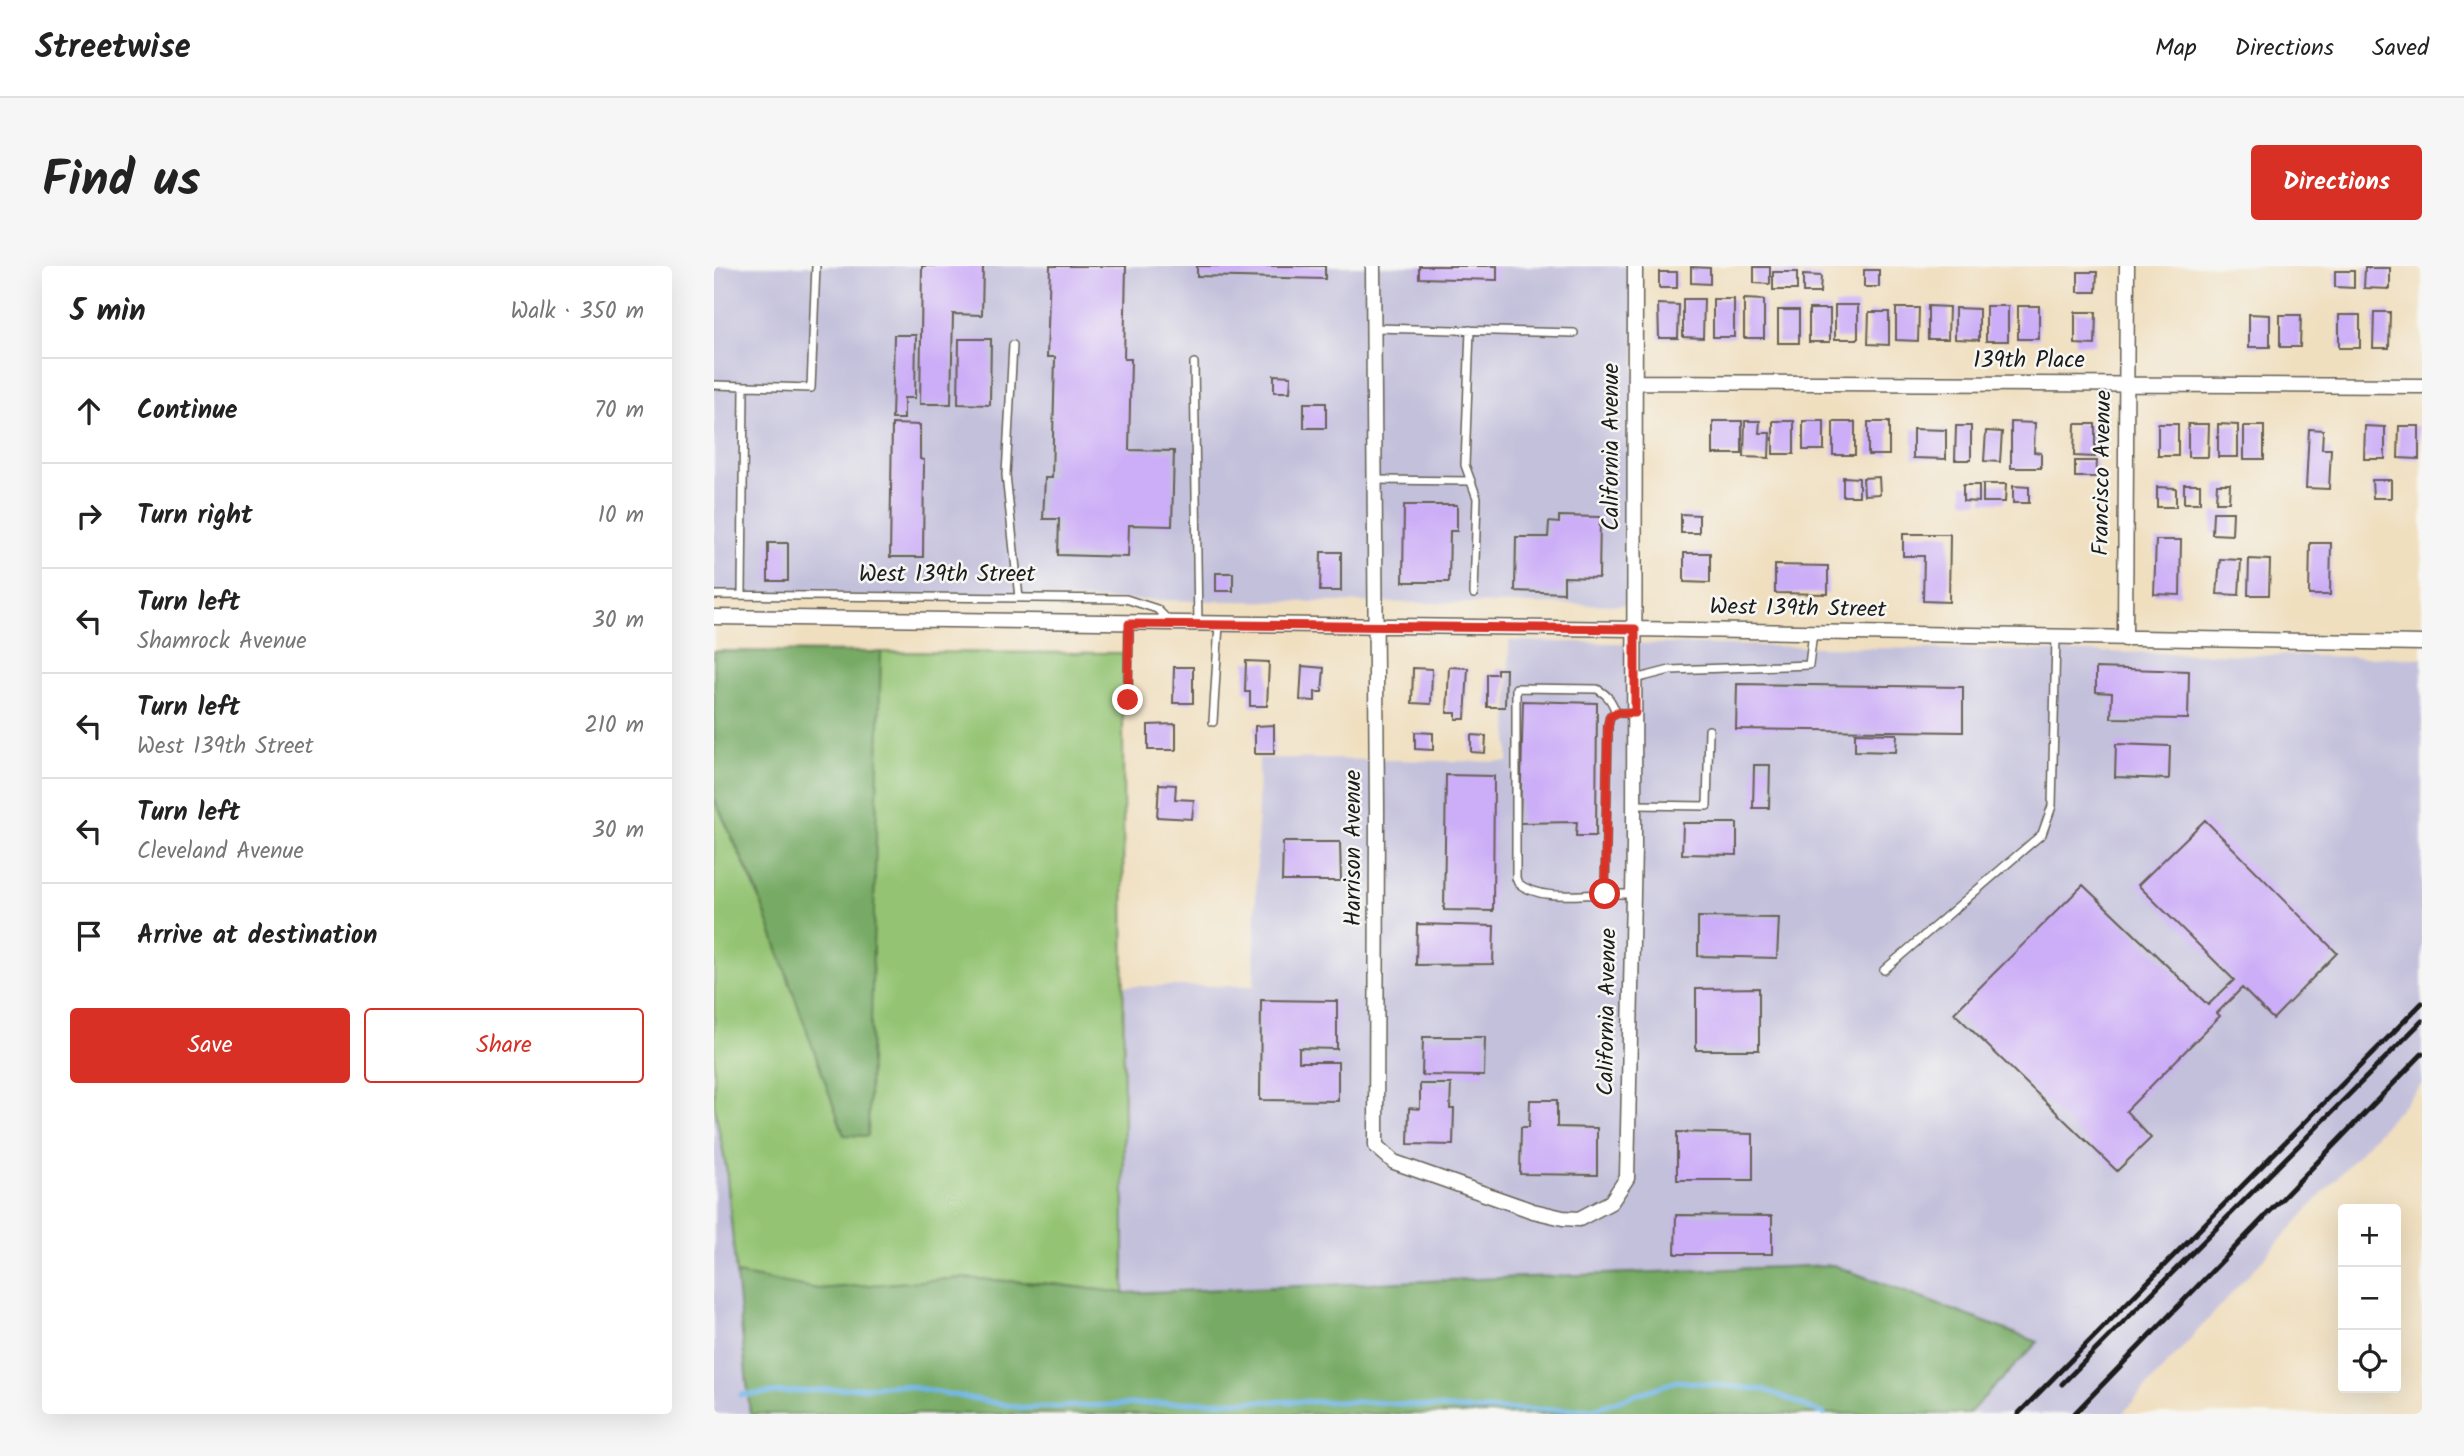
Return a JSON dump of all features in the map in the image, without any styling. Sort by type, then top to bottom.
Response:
[{"type":"street","name":"Harrison Avenue","points":[[1373,266],[1376,1146],[1394,1162],[1533,1211],[1563,1218],[1578,1219],[1611,1202],[1627,1178]]},
{"type":"street","name":"California Avenue","points":[[1627,1178],[1635,805],[1635,266]]},
{"type":"street","name":"Francisco Avenue","points":[[2124,639],[2127,266]]},
{"type":"street","name":"139th Place","points":[[1635,382],[2422,386]]},
{"type":"street","name":"West 139th Street","points":[[714,617],[2422,643]]},
{"type":"lane","points":[[714,385],[811,388],[816,266]]},
{"type":"lane","points":[[1373,328],[1574,333]]},
{"type":"lane","points":[[1471,330],[1465,465],[1477,498],[1474,594]]},
{"type":"lane","points":[[1013,345],[1006,475],[1019,598]]},
{"type":"lane","points":[[1194,363],[1198,624]]},
{"type":"lane","points":[[742,595],[744,386]]},
{"type":"lane","points":[[1374,480],[1471,481]]},
{"type":"lane","name":"West 139th Street","points":[[714,595],[1126,599],[1157,609],[1173,624]]},
{"type":"lane","points":[[1128,700],[1129,624]]},
{"type":"lane","points":[[1213,722],[1219,624]]},
{"type":"lane","points":[[1635,679],[1670,670],[1809,665],[1813,632]]},
{"type":"lane","points":[[1884,970],[2042,835],[2052,806],[2056,638]]},
{"type":"lane","points":[[1616,713],[1606,694],[1597,689],[1516,688],[1516,878],[1524,888],[1544,894],[1633,894]]},
{"type":"lane","points":[[1605,894],[1608,726],[1610,716],[1616,713],[1635,713]]},
{"type":"lane","points":[[1635,805],[1707,806],[1709,730]]},
{"type":"shaded area","points":[[714,266],[1635,266],[1635,605],[714,596]]},
{"type":"shaded area","points":[[1509,641],[2422,658],[2422,1084],[2122,1414],[1968,1414],[2038,1342],[1124,1293],[1125,986],[1254,986],[1259,758],[1508,762]]},
{"type":"shaded area","points":[[714,1104],[726,1167],[750,1414],[714,1414]]},
{"type":"green space","points":[[714,651],[881,652],[868,1136],[844,1135],[757,891],[714,798]]},
{"type":"green space","points":[[881,652],[1123,653],[1124,1293],[1053,1284],[962,1278],[818,1289],[736,1274],[726,1167],[714,1104],[714,798],[867,1136]]},
{"type":"green space","points":[[1833,1265],[2038,1342],[1968,1414],[750,1414],[736,1274],[818,1289],[962,1278],[1053,1284],[1124,1293]]},
{"type":"building","points":[[922,266],[983,266],[982,315],[953,314],[951,404],[920,404]]},
{"type":"building","points":[[1050,266],[1126,266],[1124,359],[1131,359],[1129,450],[1174,451],[1172,526],[1129,525],[1128,557],[1058,555],[1059,519],[1043,519],[1045,478],[1052,478],[1055,357],[1047,357]]},
{"type":"building","points":[[1197,266],[1325,266],[1325,279],[1197,276]]},
{"type":"building","points":[[1419,266],[1497,266],[1497,280],[1419,278]]},
{"type":"building","points":[[1691,267],[1710,268],[1710,284],[1691,283]]},
{"type":"building","points":[[1754,267],[1770,267],[1770,284],[1754,283]]},
{"type":"building","points":[[2365,268],[2390,268],[2390,289],[2364,288]]},
{"type":"building","points":[[1864,270],[1879,270],[1879,287],[1864,287]]},
{"type":"building","points":[[2335,271],[2354,271],[2354,288],[2335,287]]},
{"type":"building","points":[[1659,272],[1677,272],[1677,288],[1659,288]]},
{"type":"building","points":[[1773,272],[1797,272],[1797,290],[1773,290]]},
{"type":"building","points":[[2078,272],[2097,272],[2096,292],[2078,292]]},
{"type":"building","points":[[1803,275],[1821,276],[1820,293],[1803,293]]},
{"type":"building","points":[[1683,299],[1704,299],[1703,338],[1683,337]]},
{"type":"building","points":[[1713,299],[1734,299],[1734,337],[1713,337]]},
{"type":"building","points":[[1744,299],[1764,300],[1764,338],[1744,338]]},
{"type":"building","points":[[1658,304],[1679,305],[1678,338],[1659,338]]},
{"type":"building","points":[[1835,305],[1858,305],[1858,339],[1835,339]]},
{"type":"building","points":[[1928,306],[1949,307],[1948,339],[1928,339]]},
{"type":"building","points":[[1986,306],[2008,306],[2008,341],[1986,341]]},
{"type":"building","points":[[2018,306],[2039,306],[2039,339],[2018,339]]},
{"type":"building","points":[[1896,308],[1919,308],[1918,341],[1896,340]]},
{"type":"building","points":[[1955,308],[1979,309],[1979,340],[1955,339]]},
{"type":"building","points":[[1809,309],[1830,309],[1830,342],[1809,342]]},
{"type":"building","points":[[1778,310],[1799,310],[1799,343],[1778,343]]},
{"type":"building","points":[[1869,312],[1889,312],[1889,345],[1868,344]]},
{"type":"building","points":[[2075,312],[2096,312],[2095,345],[2075,344]]},
{"type":"building","points":[[2374,312],[2390,312],[2389,348],[2373,348]]},
{"type":"building","points":[[2249,314],[2270,315],[2270,347],[2249,347]]},
{"type":"building","points":[[2280,315],[2301,315],[2300,347],[2280,347]]},
{"type":"building","points":[[2339,315],[2360,315],[2360,348],[2339,348]]},
{"type":"building","points":[[894,335],[916,335],[915,398],[904,398],[904,419],[892,419]]},
{"type":"building","points":[[959,339],[991,339],[990,405],[958,404]]},
{"type":"building","points":[[1274,375],[1291,376],[1290,392],[1274,392]]},
{"type":"building","points":[[1304,403],[1326,403],[1326,428],[1304,428]]},
{"type":"building","points":[[1713,421],[1742,421],[1742,454],[1713,454]]},
{"type":"building","points":[[1745,421],[1760,421],[1759,433],[1770,433],[1769,458],[1744,457]]},
{"type":"building","points":[[1773,421],[1794,421],[1794,454],[1773,454]]},
{"type":"building","points":[[1803,421],[1824,421],[1824,450],[1803,450]]},
{"type":"building","points":[[1833,422],[1855,422],[1855,455],[1833,455]]},
{"type":"building","points":[[1868,422],[1889,422],[1889,455],[1868,455]]},
{"type":"building","points":[[2011,422],[2035,423],[2034,452],[2041,453],[2041,468],[2011,468]]},
{"type":"building","points":[[892,424],[920,425],[920,459],[924,460],[923,557],[890,557]]},
{"type":"building","points":[[2075,424],[2095,424],[2095,457],[2074,456]]},
{"type":"building","points":[[2158,424],[2178,424],[2178,456],[2158,456]]},
{"type":"building","points":[[2188,424],[2209,424],[2208,457],[2188,457]]},
{"type":"building","points":[[2218,424],[2238,425],[2238,457],[2218,457]]},
{"type":"building","points":[[1956,426],[1971,426],[1971,460],[1955,460]]},
{"type":"building","points":[[2244,426],[2264,426],[2264,459],[2244,459]]},
{"type":"building","points":[[2365,426],[2385,427],[2385,459],[2364,459]]},
{"type":"building","points":[[2399,426],[2419,426],[2419,459],[2398,458]]},
{"type":"building","points":[[1913,429],[1946,430],[1946,459],[1913,458]]},
{"type":"building","points":[[2309,429],[2323,430],[2322,449],[2331,449],[2329,489],[2306,488]]},
{"type":"building","points":[[1986,431],[2002,432],[2000,462],[1984,461]]},
{"type":"building","points":[[2075,461],[2097,461],[2096,477],[2075,477]]},
{"type":"building","points":[[1843,477],[1859,478],[1859,496],[1843,496]]},
{"type":"building","points":[[1879,477],[1880,494],[1864,495],[1863,478]]},
{"type":"building","points":[[2372,480],[2391,480],[2391,498],[2373,498]]},
{"type":"building","points":[[1983,484],[2006,484],[2005,502],[1983,502]]},
{"type":"building","points":[[2184,484],[2200,484],[2200,503],[2184,503]]},
{"type":"building","points":[[2217,484],[2230,484],[2229,502],[2216,502]]},
{"type":"building","points":[[1963,485],[1979,485],[1979,502],[1963,501]]},
{"type":"building","points":[[2013,486],[2029,487],[2029,503],[2013,503]]},
{"type":"building","points":[[2157,487],[2176,488],[2176,507],[2157,507]]},
{"type":"building","points":[[1404,505],[1457,505],[1457,531],[1450,531],[1449,582],[1403,582]]},
{"type":"building","points":[[2213,512],[2233,512],[2232,535],[2212,534]]},
{"type":"building","points":[[1681,514],[1699,515],[1699,533],[1681,533]]},
{"type":"building","points":[[1559,516],[1600,517],[1599,578],[1564,577],[1564,593],[1515,591],[1516,537],[1548,537],[1549,522],[1559,523]]},
{"type":"building","points":[[1903,534],[1950,534],[1949,602],[1923,601],[1924,556],[1903,556]]},
{"type":"building","points":[[2156,540],[2181,540],[2180,595],[2154,594]]},
{"type":"building","points":[[768,543],[788,543],[788,581],[768,581]]},
{"type":"building","points":[[2310,543],[2331,543],[2330,595],[2309,595]]},
{"type":"building","points":[[1321,552],[1341,552],[1341,591],[1320,591]]},
{"type":"building","points":[[1684,553],[1710,553],[1710,583],[1684,582]]},
{"type":"building","points":[[2220,559],[2241,560],[2239,595],[2217,594]]},
{"type":"building","points":[[2249,559],[2270,560],[2269,595],[2248,595]]},
{"type":"building","points":[[1775,565],[1828,566],[1828,594],[1775,593]]},
{"type":"building","points":[[1216,573],[1233,573],[1233,591],[1216,591]]},
{"type":"building","points":[[1246,661],[1269,662],[1267,706],[1250,706],[1250,692],[1245,692]]},
{"type":"building","points":[[1302,666],[1324,668],[1322,692],[1315,692],[1315,701],[1300,700]]},
{"type":"building","points":[[1174,667],[1193,667],[1193,703],[1173,703]]},
{"type":"building","points":[[1449,667],[1468,668],[1465,719],[1456,719],[1456,713],[1447,713]]},
{"type":"building","points":[[1413,668],[1432,669],[1431,704],[1412,703]]},
{"type":"building","points":[[2096,668],[2189,671],[2188,719],[2111,718],[2112,693],[2096,692]]},
{"type":"building","points":[[1497,669],[1506,669],[1505,707],[1487,707],[1487,674],[1497,674]]},
{"type":"building","points":[[1737,684],[1963,687],[1963,732],[1736,729]]},
{"type":"building","points":[[1523,701],[1597,703],[1596,836],[1576,836],[1577,822],[1520,823]]},
{"type":"building","points":[[1176,724],[1176,750],[1148,750],[1148,725]]},
{"type":"building","points":[[1274,725],[1274,754],[1255,754],[1255,726]]},
{"type":"building","points":[[1415,732],[1433,733],[1433,750],[1415,749]]},
{"type":"building","points":[[1855,733],[1897,734],[1896,752],[1855,751]]},
{"type":"building","points":[[1471,735],[1486,736],[1485,753],[1471,752]]},
{"type":"building","points":[[2116,744],[2170,746],[2169,779],[2115,777]]},
{"type":"building","points":[[1754,765],[1770,765],[1769,808],[1753,808]]},
{"type":"building","points":[[1446,775],[1494,776],[1493,911],[1444,910]]},
{"type":"building","points":[[1159,784],[1176,785],[1175,799],[1194,800],[1192,819],[1157,817]]},
{"type":"building","points":[[2205,820],[2337,953],[2273,1019],[2242,988],[2217,1013],[2220,1016],[2126,1111],[2151,1138],[2117,1171],[1954,1013],[2083,885],[2208,1005],[2234,980],[2138,885]]},
{"type":"building","points":[[1683,823],[1737,823],[1737,855],[1682,854]]},
{"type":"building","points":[[1283,842],[1340,842],[1341,881],[1282,881]]},
{"type":"building","points":[[1698,917],[1779,918],[1777,958],[1698,956]]},
{"type":"building","points":[[1417,924],[1494,926],[1493,964],[1416,965]]},
{"type":"building","points":[[1759,988],[1759,1050],[1696,1050],[1696,989]]},
{"type":"building","points":[[1261,1000],[1337,1001],[1337,1049],[1299,1048],[1299,1062],[1338,1062],[1338,1101],[1260,1100]]},
{"type":"building","points":[[1423,1037],[1485,1037],[1484,1076],[1422,1075]]},
{"type":"building","points":[[1420,1084],[1451,1084],[1450,1109],[1454,1109],[1453,1145],[1408,1144],[1409,1108],[1420,1109]]},
{"type":"building","points":[[1530,1100],[1557,1100],[1557,1127],[1597,1128],[1597,1175],[1520,1174],[1521,1127],[1529,1127]]},
{"type":"building","points":[[1677,1132],[1753,1134],[1753,1180],[1677,1180]]},
{"type":"building","points":[[1676,1215],[1772,1216],[1772,1254],[1675,1254]]},
{"type":"waterway","points":[[741,1395],[900,1385],[1023,1408],[1224,1401],[1372,1402],[1473,1410],[1593,1409],[1677,1381],[1766,1390],[1824,1414]]},
{"type":"railway","points":[[2018,1414],[2422,1003]]},
{"type":"railway","points":[[2062,1384],[2422,1021]]},
{"type":"railway","points":[[2074,1414],[2422,1054]]},
{"type":"route","points":[[1128,700],[1129,624],[1635,629],[1635,713],[1616,713],[1610,716],[1608,726],[1605,894]]}]
